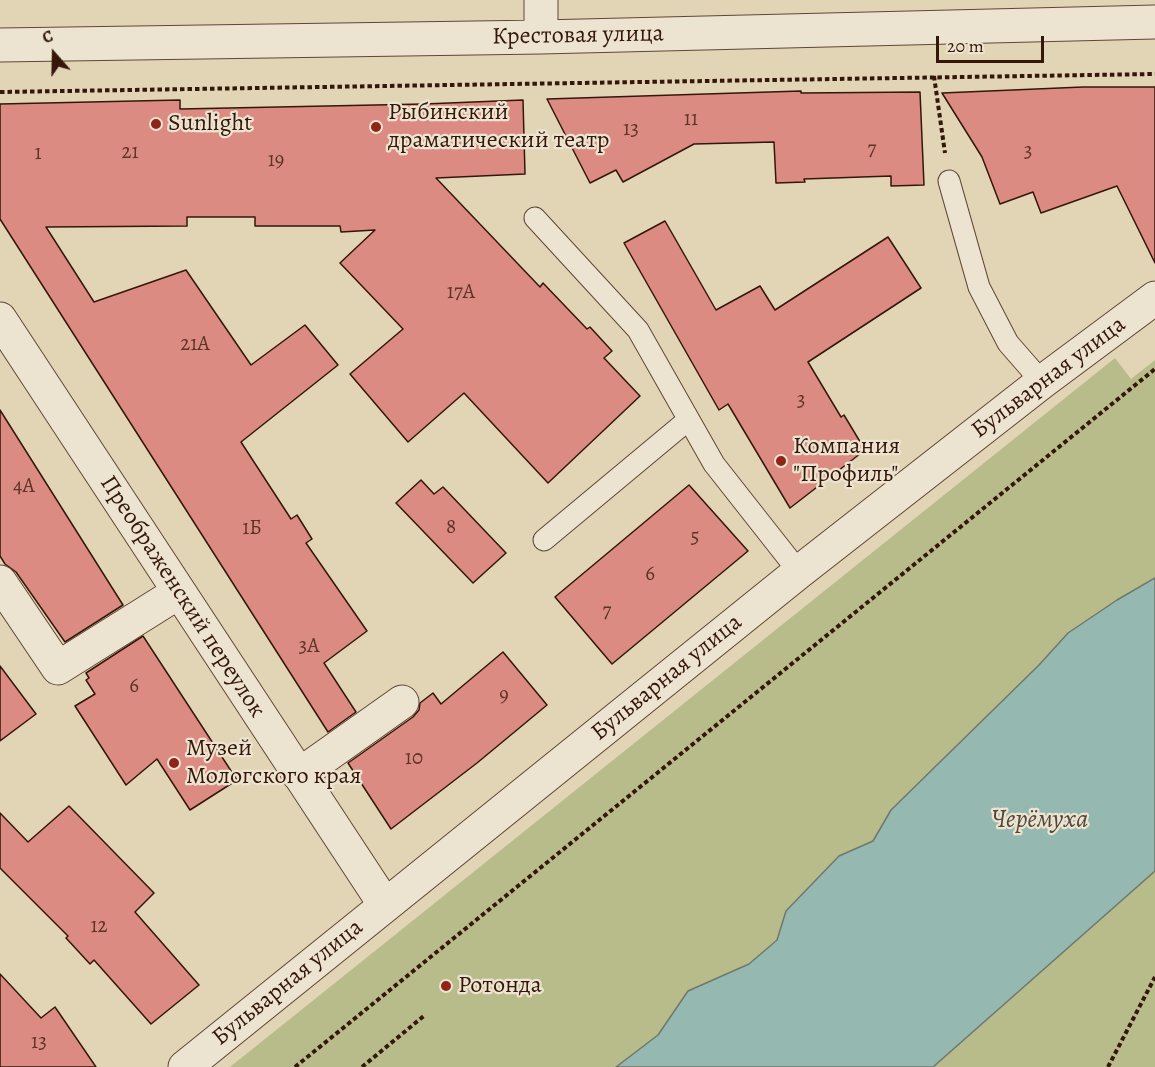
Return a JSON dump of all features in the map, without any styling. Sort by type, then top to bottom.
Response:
[{"type":"street","points":[[540,0],[541,37]]},
{"type":"street","name":"Крестовая улица","points":[[0,45],[541,37],[1155,22]]},
{"type":"street","name":"Бульварная улица","points":[[185,1067],[800,572],[1042,382],[1155,298]]},
{"type":"street","name":"Преображенский переулок","points":[[0,319],[10,358],[179,592],[385,905]]},
{"type":"street","points":[[0,582],[58,668],[179,592]]},
{"type":"street","points":[[299,775],[402,702]]},
{"type":"lane","points":[[949,181],[979,287],[1008,343],[1042,382]]},
{"type":"lane","points":[[534,218],[638,330],[714,464],[800,572]]},
{"type":"lane","points":[[544,540],[688,420]]},
{"type":"path","points":[[0,92],[1155,74]]},
{"type":"path","points":[[934,76],[949,181]]},
{"type":"path","points":[[295,1067],[1155,369]]},
{"type":"path","points":[[1108,1067],[1155,977]]},
{"type":"path","points":[[362,1067],[424,1015]]},
{"type":"green space","points":[[1115,358],[1131,379],[1155,360],[1155,578],[1068,633],[1039,665],[891,810],[873,841],[839,856],[786,911],[777,939],[749,964],[688,991],[658,1035],[616,1067],[230,1067]]},
{"type":"green space","points":[[1155,871],[1155,1067],[933,1067]]},
{"type":"water","name":"Черёмуха","points":[[1155,578],[1155,871],[933,1067],[616,1067],[658,1035],[688,991],[749,964],[777,940],[786,911],[839,856],[873,841],[891,810],[1039,665],[1068,633]]},
{"type":"building","points":[[1083,87],[1155,87],[1155,263],[1117,186],[1041,213],[1033,192],[1000,204],[982,157],[942,93]]},
{"type":"building","points":[[801,91],[801,93],[920,92],[924,185],[891,186],[891,176],[804,179],[805,182],[776,183],[774,142],[694,144],[623,182],[616,170],[590,183],[547,99]]},
{"type":"building","points":[[180,100],[180,109],[523,100],[525,174],[436,178],[540,287],[543,283],[587,329],[590,327],[612,351],[604,358],[640,396],[548,483],[464,393],[408,442],[350,374],[403,329],[340,263],[375,230],[341,232],[340,226],[255,226],[255,217],[187,217],[187,226],[46,227],[94,302],[186,270],[251,365],[305,325],[338,365],[241,442],[291,519],[297,515],[312,539],[306,543],[367,631],[324,663],[356,712],[328,732],[0,219],[0,104]]},
{"type":"building","points":[[665,221],[716,310],[760,286],[775,310],[888,237],[921,288],[808,362],[841,417],[844,415],[865,450],[790,508],[728,404],[719,410],[624,243]]},
{"type":"building","points":[[0,410],[123,605],[65,642],[16,572],[5,564],[0,556]]},
{"type":"building","points":[[421,480],[434,494],[443,487],[506,553],[473,583],[396,503]]},
{"type":"building","points":[[689,485],[748,551],[612,664],[555,597]]},
{"type":"building","points":[[143,636],[237,780],[190,810],[157,759],[126,785],[75,706],[95,694],[86,680],[89,678],[86,673]]},
{"type":"building","points":[[503,652],[547,705],[477,763],[391,829],[348,763],[413,717],[419,710],[420,703],[433,693],[441,704]]},
{"type":"building","points":[[0,666],[36,714],[0,741]]},
{"type":"building","points":[[69,806],[154,893],[135,912],[199,985],[151,1024],[94,960],[90,964],[66,938],[68,936],[0,868],[0,813],[28,842]]},
{"type":"building","points":[[0,974],[41,1018],[55,1007],[96,1067],[0,1067]]},
{"type":"place","name":"Sunlight","points":[[156,124]]},
{"type":"place","name":"Рыбинский драматический театр","points":[[376,127]]},
{"type":"place","name":"Компания \"Профиль\"","points":[[781,461]]},
{"type":"place","name":"Музей Мологского края","points":[[174,763]]},
{"type":"place","name":"Ротонда","points":[[446,986]]}]
